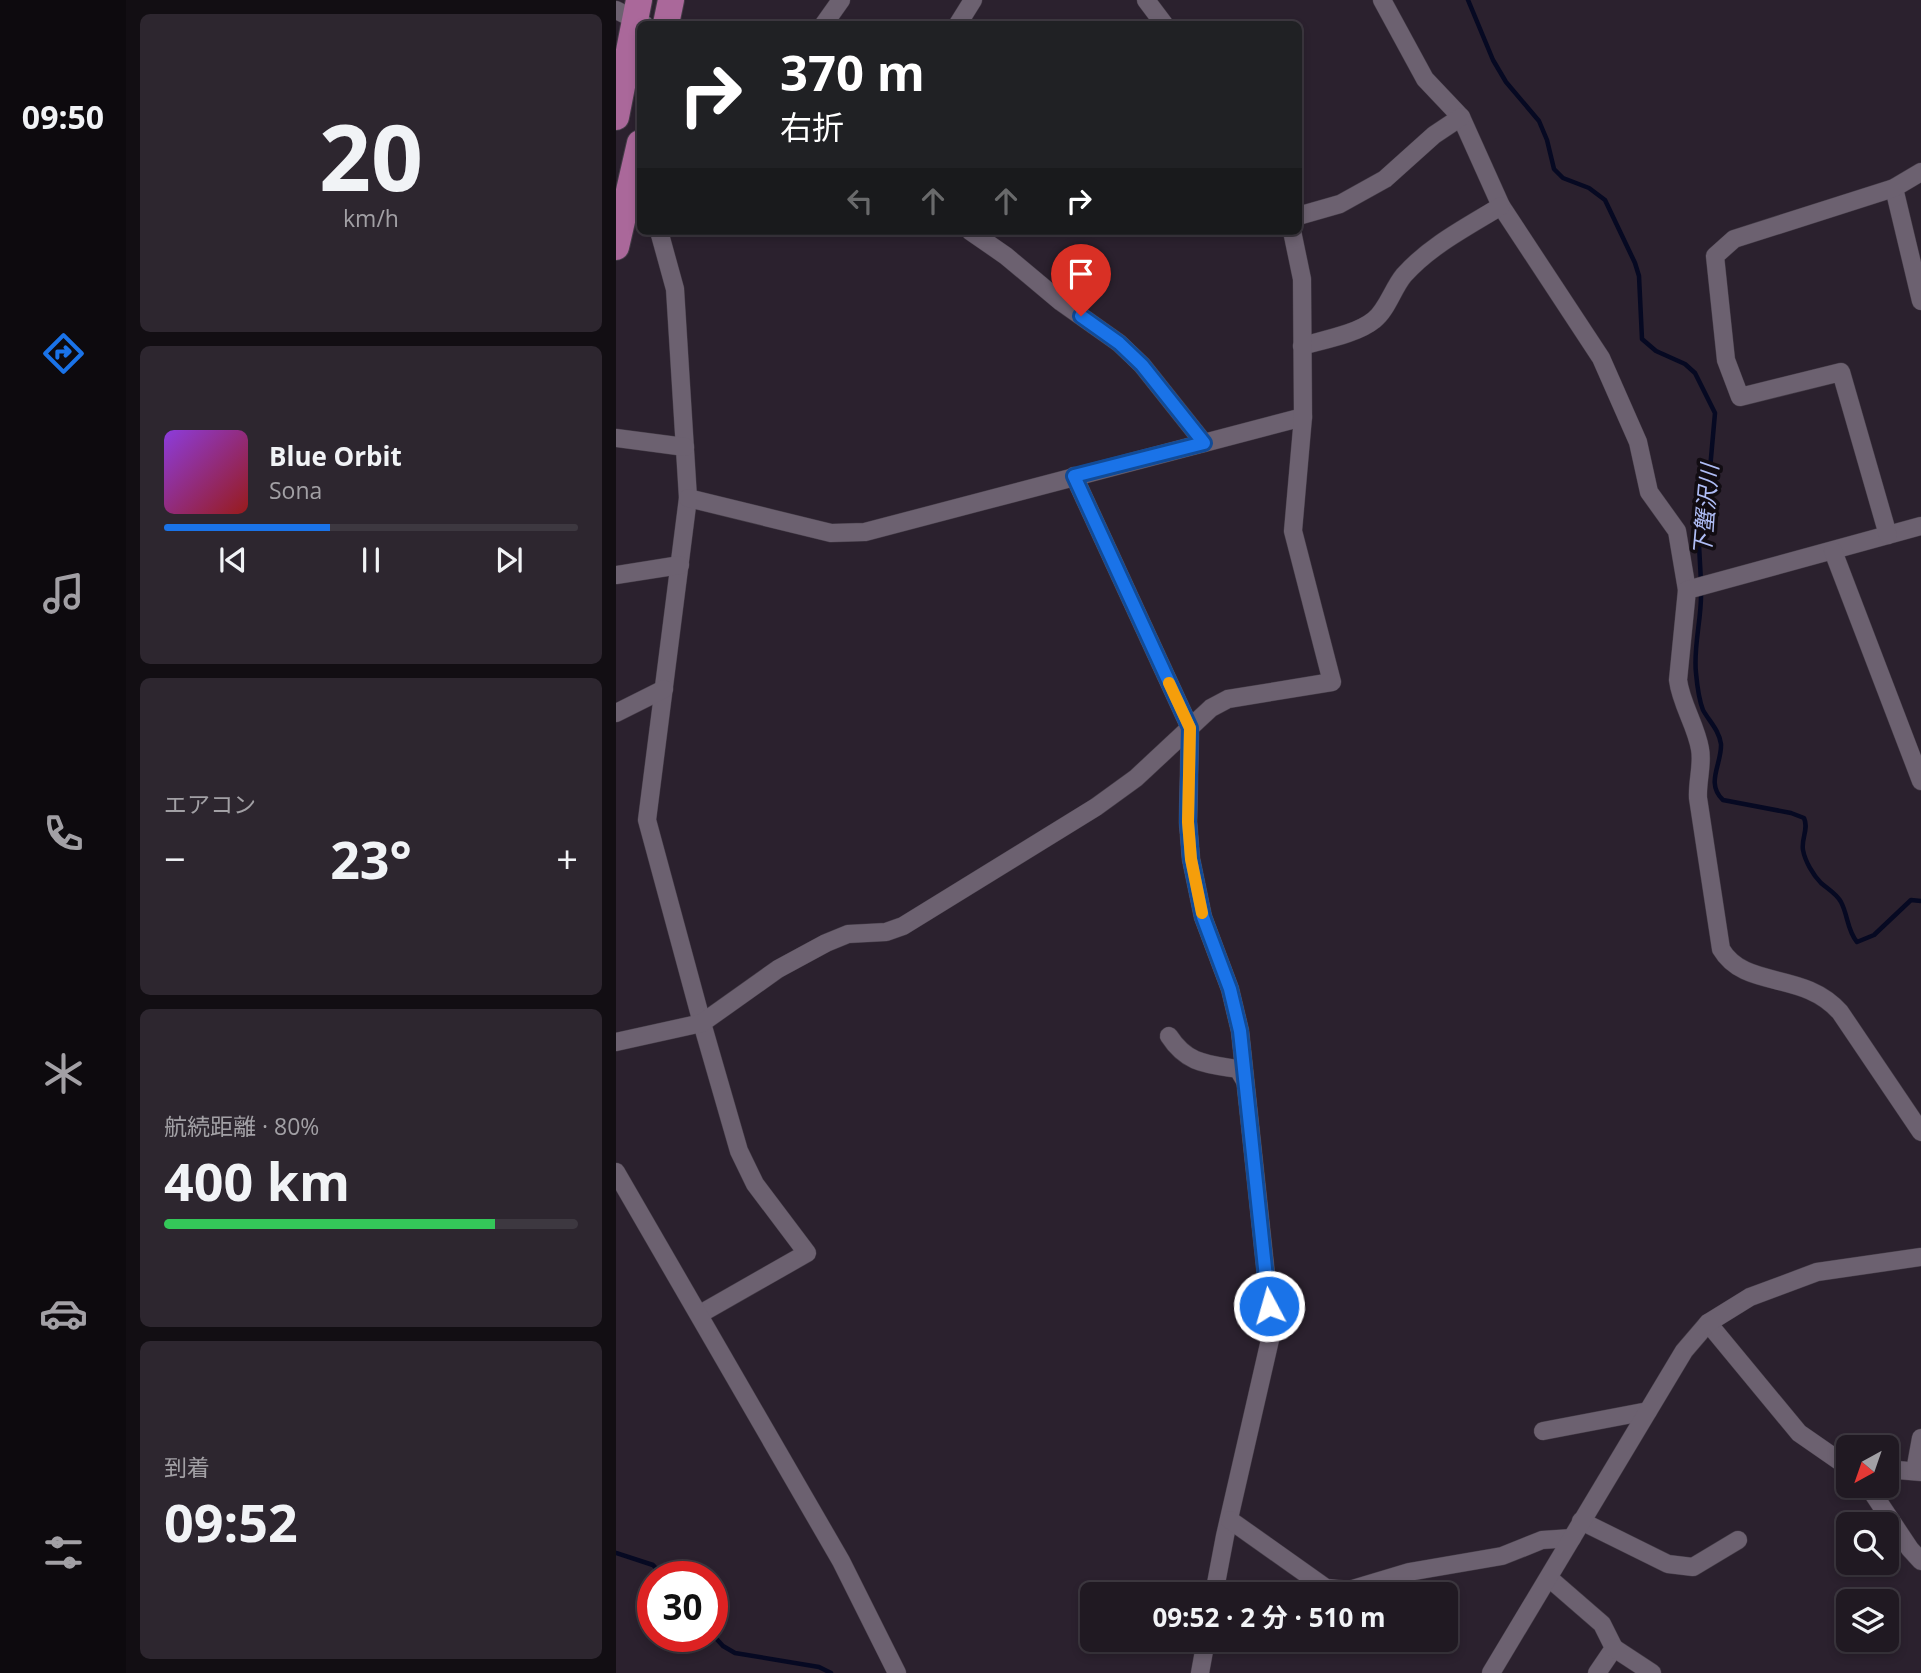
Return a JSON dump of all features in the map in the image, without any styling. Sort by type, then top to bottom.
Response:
[{"type":"main road","points":[[667,21],[671,0]]},
{"type":"main road","points":[[616,117],[634,14]]},
{"type":"main road","points":[[616,247],[637,178]]},
{"type":"street","points":[[826,21],[841,0]]},
{"type":"street","points":[[960,21],[973,0]]},
{"type":"street","points":[[1146,0],[1162,21]]},
{"type":"street","points":[[1382,0],[1425,79],[1461,117],[1501,205],[1601,358],[1638,442],[1649,492],[1677,531],[1687,590],[1679,692],[1700,750],[1698,798],[1721,949],[1733,965],[1742,971],[1801,985],[1825,996],[1834,1004],[1921,1132]]},
{"type":"street","points":[[1302,215],[1340,204],[1385,178],[1434,135],[1461,117]]},
{"type":"street","points":[[1888,536],[1840,372],[1741,397],[1726,360],[1715,256],[1734,239],[1894,188],[1921,172]]},
{"type":"street","points":[[1894,188],[1921,301]]},
{"type":"street","points":[[1302,346],[1359,328],[1375,320],[1401,279],[1418,260],[1501,205]]},
{"type":"street","points":[[660,235],[675,289],[688,498],[647,820],[739,1151],[754,1184],[807,1253],[700,1314]]},
{"type":"street","points":[[976,235],[1006,256],[1061,302],[1119,343],[1142,365],[1204,443]]},
{"type":"street","points":[[616,1042],[702,1023],[778,969],[826,943],[848,934],[886,932],[903,926],[1096,807],[1136,778],[1211,708],[1228,699],[1332,682],[1293,531],[1303,417],[1302,279],[1293,235]]},
{"type":"street","points":[[688,498],[831,533],[865,533],[1303,417]]},
{"type":"street","points":[[616,438],[685,447]]},
{"type":"street","points":[[1074,476],[1190,728],[1188,822],[1191,859],[1203,917],[1236,1011],[1272,1331],[1217,1582]]},
{"type":"street","points":[[1687,590],[1921,526]]},
{"type":"street","points":[[1833,551],[1921,781]]},
{"type":"street","points":[[616,575],[680,565]]},
{"type":"street","points":[[616,713],[664,689]]},
{"type":"street","points":[[1169,1036],[1180,1051],[1193,1061],[1238,1069],[1245,1081]]},
{"type":"street","points":[[616,1172],[841,1561],[897,1673]]},
{"type":"street","points":[[1491,1673],[1685,1351],[1708,1323],[1750,1297],[1817,1272],[1921,1257]]},
{"type":"street","points":[[1708,1323],[1799,1433],[1836,1459]]},
{"type":"street","points":[[1543,1431],[1648,1411]]},
{"type":"street","points":[[1899,1470],[1918,1472],[1921,1438]]},
{"type":"street","points":[[1876,1498],[1921,1562]]},
{"type":"street","points":[[1230,1520],[1326,1588],[1349,1590],[1409,1572],[1502,1556],[1542,1539],[1572,1538]]},
{"type":"street","points":[[1581,1521],[1668,1564],[1693,1567],[1738,1540]]},
{"type":"street","points":[[1549,1578],[1602,1624],[1614,1648],[1652,1673]]},
{"type":"street","points":[[1597,1673],[1614,1648]]},
{"type":"street","points":[[1200,1673],[1204,1652]]},
{"type":"waterway","name":"下蟹沢川","points":[[1468,0],[1493,60],[1506,82],[1539,121],[1554,169],[1563,178],[1589,188],[1605,200],[1639,276],[1642,339],[1656,351],[1685,364],[1695,373],[1715,413],[1706,514],[1699,545],[1701,582]]},
{"type":"waterway","name":"下蟹沢川","points":[[1701,591],[1696,673],[1703,710],[1716,730],[1721,744],[1715,780],[1718,794],[1723,800],[1804,818],[1806,826],[1803,850],[1806,859],[1818,880],[1839,899],[1857,942],[1874,935],[1911,900],[1921,901]]},
{"type":"waterway","points":[[616,1553],[641,1561]]},
{"type":"waterway","points":[[728,1649],[735,1653],[819,1667],[831,1673]]},
{"type":"slow traffic","points":[[1169,683],[1190,728],[1188,822],[1191,859],[1202,913]]},
{"type":"route","points":[[1081,316],[1119,343],[1142,365],[1204,443],[1074,476],[1190,728],[1188,822],[1191,859],[1203,917],[1230,989],[1240,1031],[1269,1306]]}]
